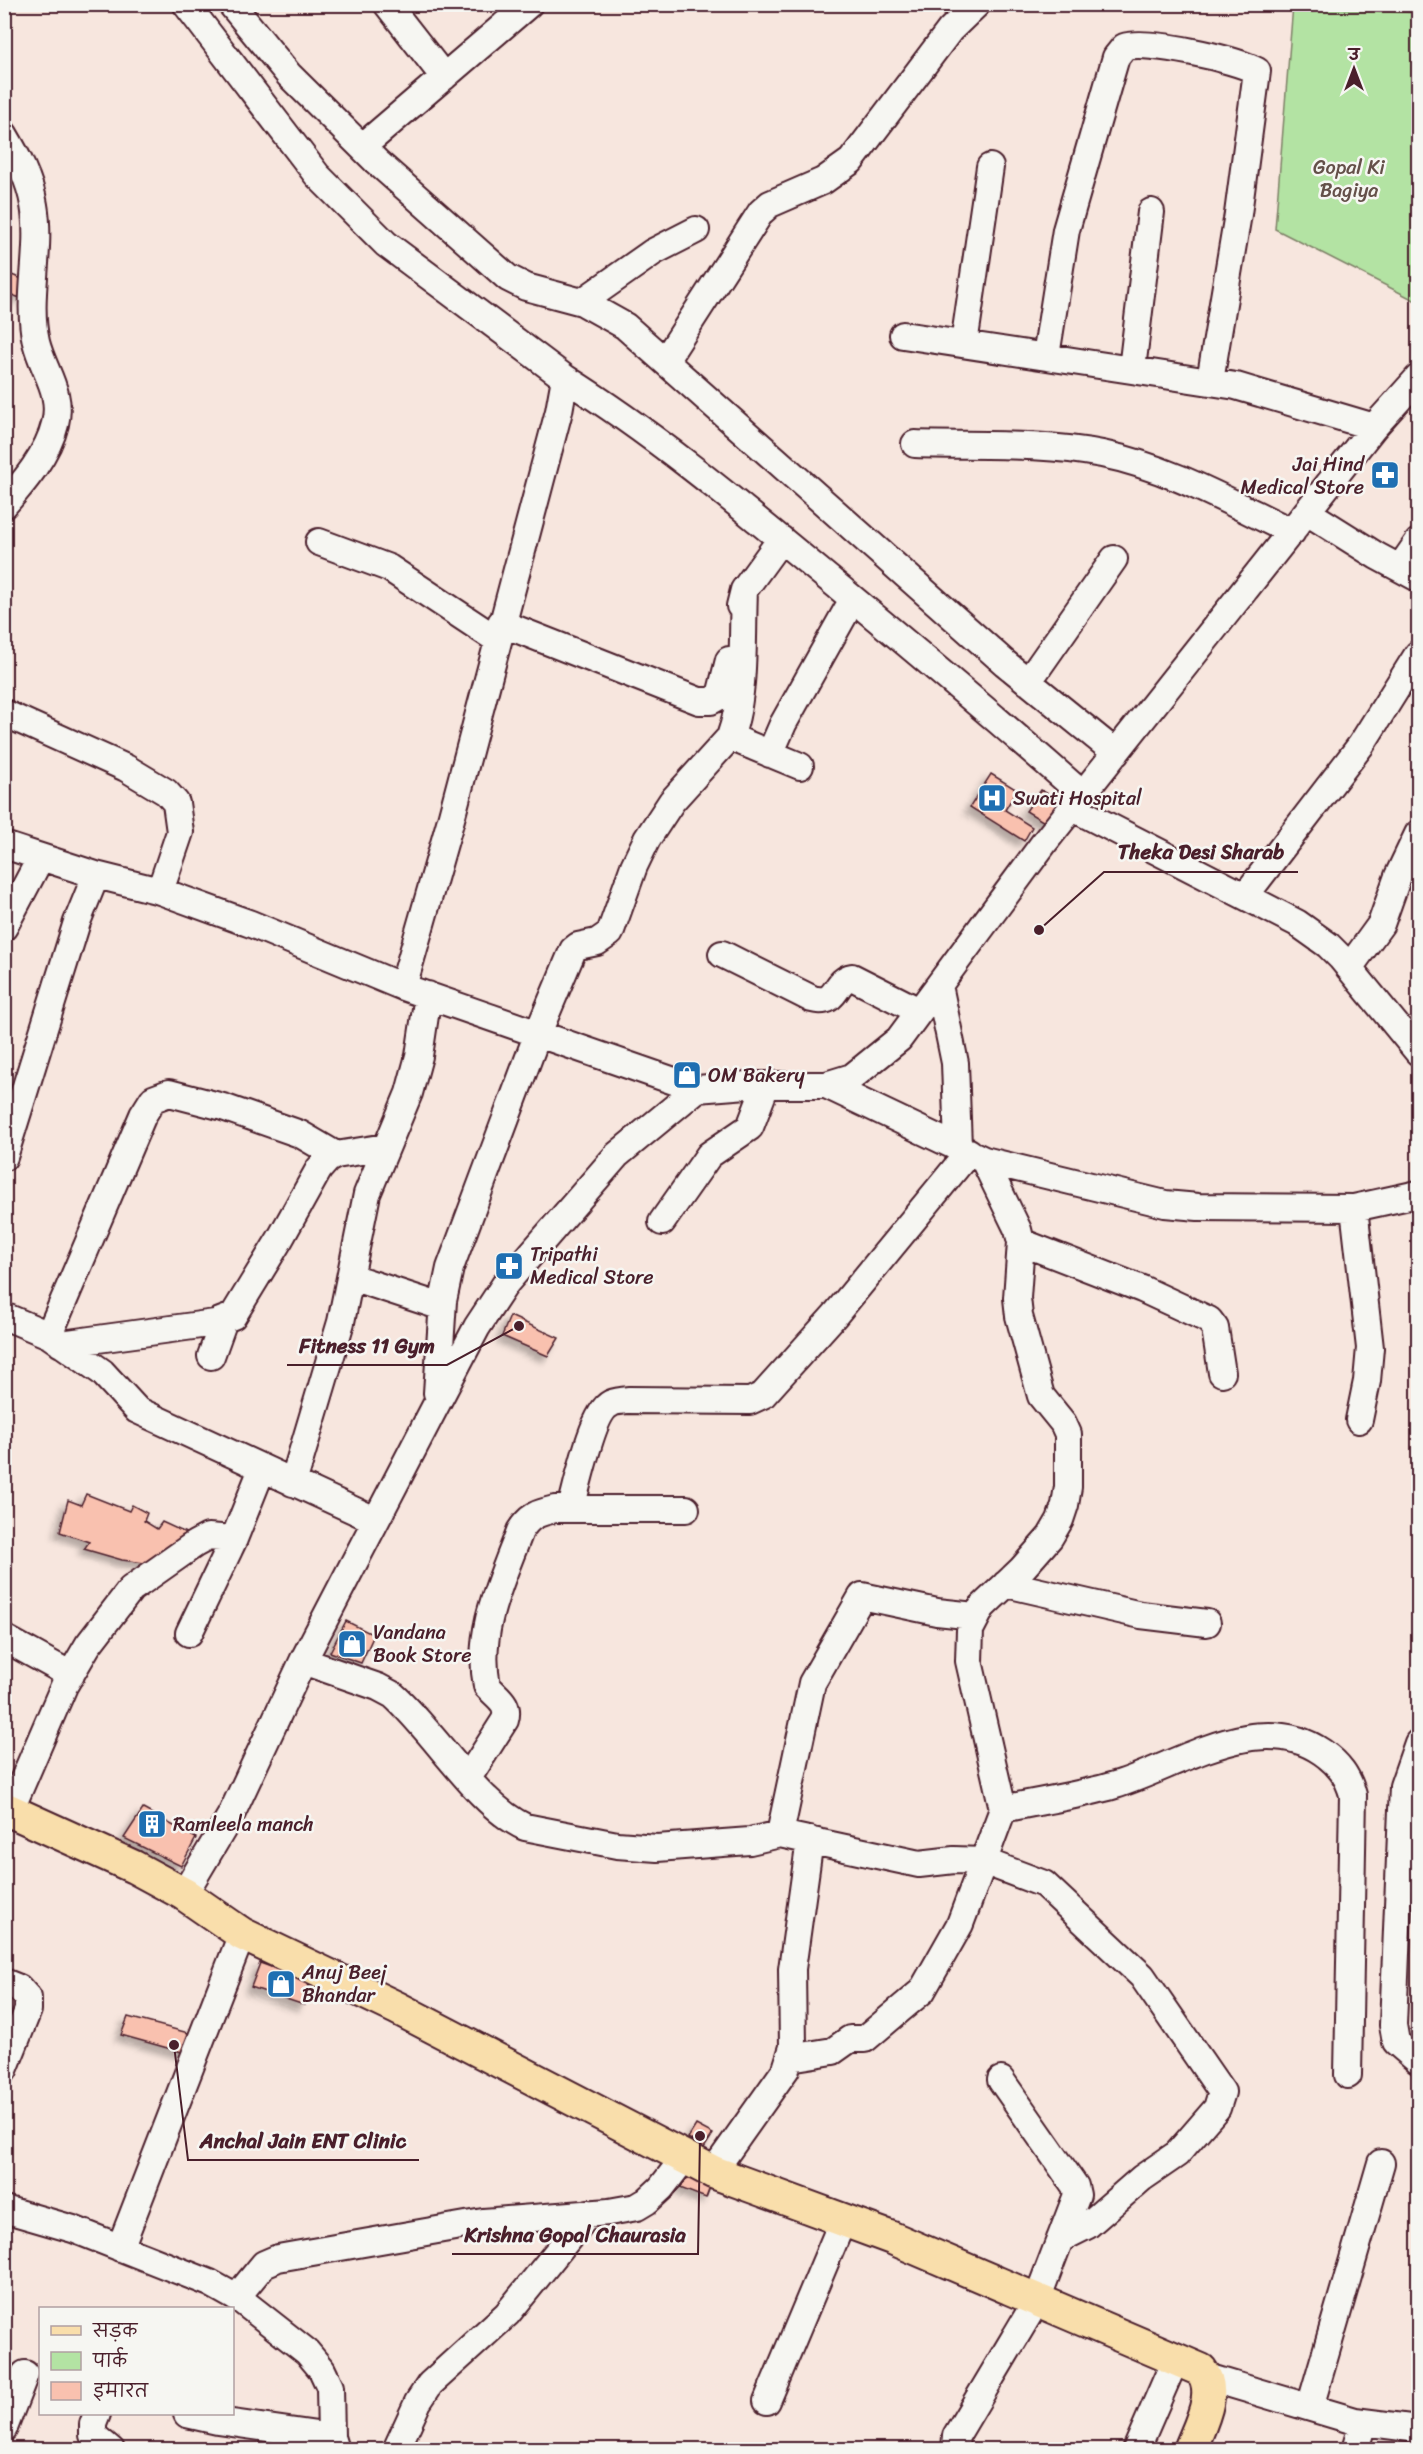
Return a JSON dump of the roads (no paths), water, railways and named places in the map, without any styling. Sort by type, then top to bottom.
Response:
[{"type":"main road","points":[[7,1809],[134,1867],[184,1894],[242,1934],[398,2008],[713,2172],[843,2220],[1201,2370],[1207,2377],[1209,2386],[1207,2403],[1190,2450]]},
{"type":"street","points":[[186,4],[317,175],[386,244],[565,378],[620,412],[781,539],[853,600],[1078,801],[1245,896],[1298,923],[1328,945],[1419,1052]]},
{"type":"street","points":[[231,4],[289,75],[362,147],[508,278],[526,287],[582,302],[625,326],[1028,682],[1116,753]]},
{"type":"street","points":[[387,4],[444,77]]},
{"type":"street","points":[[362,147],[529,4]]},
{"type":"street","points":[[666,361],[761,212],[770,204],[823,181],[851,161],[950,30],[977,4]]},
{"type":"street","points":[[1046,356],[1066,230],[1111,73],[1116,57],[1124,47],[1141,44],[1223,59],[1257,71],[1241,192],[1210,381]]},
{"type":"street","points":[[4,134],[27,178],[34,206],[36,341],[57,397],[57,410],[48,442],[33,468],[4,505]]},
{"type":"street","points":[[964,344],[990,167]]},
{"type":"street","points":[[1132,369],[1151,212]]},
{"type":"street","points":[[582,302],[653,252],[696,230]]},
{"type":"street","points":[[903,335],[1210,381],[1262,392],[1374,427]]},
{"type":"street","points":[[403,987],[451,819],[559,411],[565,378]]},
{"type":"street","points":[[4,845],[96,875],[160,891],[251,924],[403,987],[697,1089],[717,1086],[826,1084],[852,1077],[899,1039],[1078,801],[1374,427],[1419,378]]},
{"type":"street","points":[[915,444],[1049,448],[1104,454],[1299,522],[1409,573],[1419,542]]},
{"type":"street","points":[[319,542],[389,568],[499,631],[686,697],[711,701],[720,696],[724,686],[744,590],[781,539]]},
{"type":"street","points":[[1028,682],[1114,560]]},
{"type":"street","points":[[436,1403],[442,1307],[450,1268],[538,1033],[573,950],[578,946],[597,942],[610,933],[634,866],[647,839],[672,801],[730,737],[737,716],[744,590]]},
{"type":"street","points":[[770,754],[783,724],[853,600]]},
{"type":"street","points":[[1245,896],[1361,745],[1419,654]]},
{"type":"street","points":[[4,713],[126,768],[166,792],[176,803],[180,832],[160,891]]},
{"type":"street","points":[[730,737],[800,766]]},
{"type":"street","points":[[1349,968],[1381,924],[1398,876],[1419,834]]},
{"type":"street","points":[[4,927],[41,857]]},
{"type":"street","points":[[4,1157],[77,922],[96,875]]},
{"type":"street","points":[[722,954],[812,999],[828,999],[841,983],[852,977],[920,1011]]},
{"type":"street","points":[[790,2058],[833,2051],[850,2039],[865,2039],[922,1990],[960,1924],[1003,1809],[969,1661],[968,1643],[975,1616],[1050,1537],[1060,1520],[1068,1487],[1068,1434],[1064,1423],[1041,1396],[1019,1316],[1017,1298],[1021,1242],[1018,1230],[970,1153],[939,985]]},
{"type":"street","points":[[292,1484],[341,1322],[367,1194],[413,1078],[428,995]]},
{"type":"street","points":[[826,1084],[970,1153],[1165,1204],[1198,1207],[1353,1208],[1419,1194]]},
{"type":"street","points":[[662,1222],[709,1155],[750,1127],[766,1085]]},
{"type":"street","points":[[184,1894],[231,1815],[303,1661],[477,1326],[506,1283],[617,1155],[697,1089]]},
{"type":"street","points":[[55,1340],[143,1115],[153,1099],[169,1093],[223,1107],[300,1134],[336,1155]]},
{"type":"street","points":[[55,1340],[224,1320],[233,1316],[319,1168],[336,1155],[386,1147]]},
{"type":"street","points":[[571,1508],[596,1425],[603,1410],[610,1403],[628,1400],[750,1401],[763,1395],[835,1315],[970,1153]]},
{"type":"street","points":[[1353,1208],[1370,1348],[1367,1381],[1359,1420]]},
{"type":"street","points":[[1021,1242],[1142,1289],[1209,1320],[1215,1328],[1222,1373]]},
{"type":"street","points":[[351,1277],[442,1307]]},
{"type":"street","points":[[4,1316],[55,1340],[102,1372],[137,1410],[292,1484],[375,1520]]},
{"type":"street","points":[[211,1356],[224,1320]]},
{"type":"street","points":[[189,1633],[234,1539],[262,1469]]},
{"type":"street","points":[[468,1778],[505,1720],[508,1711],[506,1704],[487,1686],[485,1676],[488,1618],[491,1602],[527,1519],[534,1514],[571,1508],[686,1509]]},
{"type":"street","points":[[7,1809],[71,1675],[88,1645],[131,1589],[208,1537],[234,1539]]},
{"type":"street","points":[[1006,1584],[1141,1616],[1207,1623]]},
{"type":"street","points":[[780,1834],[812,1683],[862,1596],[937,1612],[975,1616]]},
{"type":"street","points":[[4,1638],[71,1675]]},
{"type":"street","points":[[303,1661],[378,1687],[393,1695],[468,1778],[512,1821],[525,1827],[617,1845],[657,1848],[750,1841],[780,1834],[920,1864],[954,1860],[983,1861],[1044,1884],[1142,1976],[1222,2092],[1217,2108],[1177,2154],[1142,2178],[1088,2225],[1060,2239]]},
{"type":"street","points":[[1003,1809],[1114,1785],[1246,1738],[1276,1736],[1288,1738],[1327,1756],[1345,1772],[1353,1796],[1348,2075]]},
{"type":"street","points":[[1419,1743],[1403,1786],[1393,2025],[1396,2042],[1419,2061]]},
{"type":"street","points":[[713,2172],[786,2069],[790,2058],[793,2047],[792,1968],[810,1840]]},
{"type":"street","points":[[120,2248],[242,1934]]},
{"type":"street","points":[[4,1982],[19,1988],[27,1998],[27,2010],[4,2070]]},
{"type":"street","points":[[955,2450],[956,2436],[1036,2302],[1077,2195],[1075,2186],[1001,2080]]},
{"type":"street","points":[[237,2298],[264,2264],[278,2258],[483,2222],[637,2207],[647,2201],[686,2157]]},
{"type":"street","points":[[1310,2407],[1381,2163]]},
{"type":"street","points":[[4,2209],[74,2229],[210,2283],[237,2298],[307,2352],[322,2370],[330,2386],[333,2443],[191,2415]]},
{"type":"street","points":[[396,2450],[418,2402],[430,2384],[507,2314],[589,2213]]},
{"type":"street","points":[[766,2401],[843,2220]]},
{"type":"street","points":[[1136,2450],[1176,2358]]},
{"type":"street","points":[[4,2428],[23,2374]]},
{"type":"street","points":[[1207,2377],[1363,2422],[1419,2429]]},
{"type":"street","points":[[97,2415],[93,2424],[93,2435],[105,2448]]},
{"type":"street","points":[[1355,2450],[1363,2422]]},
{"type":"place","name":"Jai Hind Medical Store","points":[[1385,475]]},
{"type":"place","name":"Swati Hospital","points":[[992,798]]},
{"type":"place","name":"Theka Desi Sharab","points":[[1039,930]]},
{"type":"place","name":"OM Bakery","points":[[687,1075]]},
{"type":"place","name":"Tripathi Medical Store","points":[[509,1266]]},
{"type":"place","name":"Fitness 11 Gym","points":[[519,1326]]},
{"type":"place","name":"Vandana Book Store","points":[[352,1644]]},
{"type":"place","name":"Ramleela manch","points":[[152,1824]]},
{"type":"place","name":"Anuj Beej Bhandar","points":[[281,1984]]},
{"type":"place","name":"Anchal Jain ENT Clinic","points":[[174,2045]]},
{"type":"place","name":"Krishna Gopal Chaurasia","points":[[700,2136]]},
{"type":"park label","name":"Gopal Ki Bagiya","points":[[1349,178]]}]
